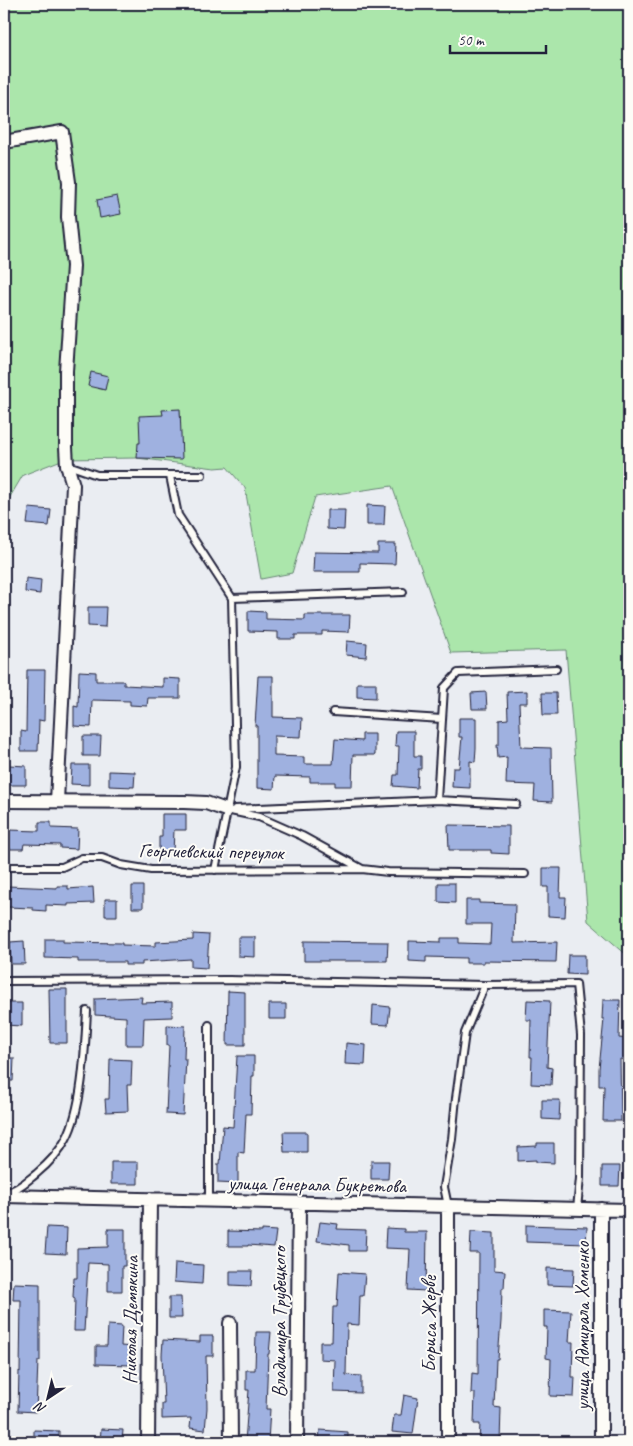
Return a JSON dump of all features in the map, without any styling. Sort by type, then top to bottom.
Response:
[{"type":"street","points":[[4,142],[62,132],[69,182],[68,217],[73,266],[66,370],[67,465],[73,485],[57,801]]},
{"type":"street","points":[[4,801],[184,802],[206,803],[226,810]]},
{"type":"street","name":"улица Генерала Букретова","points":[[4,1195],[629,1210]]},
{"type":"street","name":"Николая Демякина","points":[[148,1442],[150,1199]]},
{"type":"street","name":"Владимира Трубецкого","points":[[297,1442],[299,1202]]},
{"type":"street","name":"Бориса Жерве","points":[[448,1206],[448,1442]]},
{"type":"street","name":"улица Адмирала Хоменко","points":[[601,1209],[601,1442]]},
{"type":"street","points":[[230,1323],[231,1442]]},
{"type":"lane","points":[[67,465],[97,475],[202,475]]},
{"type":"lane","points":[[170,476],[178,515],[232,598],[236,767],[215,870]]},
{"type":"lane","points":[[232,598],[403,592]]},
{"type":"lane","points":[[437,800],[444,688],[458,673],[556,669]]},
{"type":"lane","points":[[333,712],[442,719]]},
{"type":"lane","points":[[226,810],[437,800],[516,804]]},
{"type":"lane","points":[[226,810],[259,818],[302,836],[362,869]]},
{"type":"lane","name":"Георгиевский переулок","points":[[4,867],[62,867],[82,858],[102,858],[121,865],[151,870],[362,869],[388,872],[525,874]]},
{"type":"lane","points":[[4,981],[229,980],[576,984],[581,1035],[580,1178],[577,1209]]},
{"type":"lane","points":[[448,1206],[444,1187],[465,1033],[485,984]]},
{"type":"lane","points":[[4,1195],[17,1189],[51,1161],[67,1139],[76,1110],[84,1059],[87,1011]]},
{"type":"lane","points":[[209,1025],[209,1201]]},
{"type":"green space","points":[[4,4],[629,4],[629,957],[588,921],[566,650],[451,653],[392,486],[315,497],[292,573],[261,579],[245,488],[227,467],[215,468],[137,458],[64,459],[23,475],[4,507]]},
{"type":"building","points":[[117,196],[121,214],[100,218],[97,200]]},
{"type":"building","points":[[91,372],[108,376],[105,390],[88,386]]},
{"type":"building","points":[[180,409],[182,459],[137,458],[138,443],[140,443],[139,416],[163,415],[162,410]]},
{"type":"building","points":[[367,505],[385,506],[384,525],[367,525]]},
{"type":"building","points":[[29,508],[51,510],[49,526],[27,524]]},
{"type":"building","points":[[327,510],[345,510],[344,530],[327,529]]},
{"type":"building","points":[[378,544],[396,544],[395,564],[360,563],[360,572],[313,572],[314,552],[378,553]]},
{"type":"building","points":[[26,578],[41,580],[40,594],[25,592]]},
{"type":"building","points":[[88,607],[106,607],[105,627],[88,626]]},
{"type":"building","points":[[248,611],[266,612],[266,619],[305,620],[305,615],[350,615],[349,632],[322,631],[322,635],[295,635],[295,639],[278,639],[278,632],[248,631]]},
{"type":"building","points":[[347,641],[367,643],[366,657],[346,655]]},
{"type":"building","points":[[27,670],[45,670],[44,721],[39,720],[38,751],[21,751],[21,731],[26,732]]},
{"type":"building","points":[[79,671],[96,672],[96,681],[124,681],[124,685],[163,687],[163,678],[180,679],[180,698],[148,698],[147,706],[130,705],[130,701],[92,700],[91,727],[74,726],[74,706],[78,707]]},
{"type":"building","points":[[258,676],[273,676],[273,717],[302,718],[301,737],[274,736],[274,756],[304,757],[304,764],[333,764],[335,739],[362,741],[362,734],[375,734],[375,755],[353,755],[352,786],[335,786],[335,782],[310,782],[310,777],[275,776],[274,789],[257,788],[257,726],[255,726]]},
{"type":"building","points":[[357,683],[376,683],[376,698],[357,697]]},
{"type":"building","points":[[527,691],[527,703],[519,703],[521,747],[551,748],[552,802],[534,801],[535,785],[506,784],[507,757],[498,758],[499,720],[508,719],[507,692]]},
{"type":"building","points":[[486,692],[487,709],[472,709],[471,693]]},
{"type":"building","points":[[542,693],[556,693],[557,715],[543,715]]},
{"type":"building","points":[[459,718],[476,718],[475,762],[470,761],[470,788],[452,787],[453,768],[459,768],[462,737],[459,737]]},
{"type":"building","points":[[396,731],[414,731],[414,756],[421,756],[421,769],[418,769],[417,788],[393,786],[394,775],[398,775],[399,746],[395,746]]},
{"type":"building","points":[[83,736],[101,736],[100,756],[83,756]]},
{"type":"building","points":[[9,765],[26,766],[26,785],[8,785]]},
{"type":"building","points":[[72,765],[89,765],[89,785],[71,784]]},
{"type":"building","points":[[109,771],[135,772],[134,787],[109,786]]},
{"type":"building","points":[[162,814],[186,814],[186,830],[174,830],[173,853],[159,853],[159,837],[162,837]]},
{"type":"building","points":[[39,822],[51,822],[51,828],[78,829],[77,849],[60,848],[60,845],[24,844],[23,849],[8,849],[9,830],[39,831]]},
{"type":"building","points":[[448,825],[509,826],[509,854],[491,853],[491,850],[449,850]]},
{"type":"building","points":[[543,868],[561,868],[560,897],[566,897],[565,917],[548,916],[548,887],[543,887]]},
{"type":"building","points":[[438,883],[455,883],[455,903],[438,902]]},
{"type":"building","points":[[7,886],[57,888],[57,886],[68,886],[68,889],[93,887],[94,903],[68,904],[68,906],[46,905],[46,911],[33,910],[33,908],[7,907]]},
{"type":"building","points":[[132,886],[143,886],[143,908],[132,908]]},
{"type":"building","points":[[105,899],[117,899],[117,916],[105,916]]},
{"type":"building","points":[[466,900],[479,900],[479,903],[515,904],[514,943],[557,942],[556,962],[484,961],[484,963],[466,963],[466,958],[426,957],[426,962],[409,961],[409,941],[441,942],[441,938],[459,938],[459,943],[490,944],[491,924],[466,924]]},
{"type":"building","points":[[193,934],[209,935],[207,968],[191,967],[191,959],[142,962],[142,965],[125,965],[125,962],[78,962],[78,959],[45,958],[45,939],[63,939],[63,942],[122,943],[122,945],[156,946],[156,942],[193,940]]},
{"type":"building","points":[[238,937],[255,937],[255,957],[238,956]]},
{"type":"building","points":[[24,941],[25,964],[11,964],[10,942]]},
{"type":"building","points":[[304,941],[388,942],[387,961],[304,961]]},
{"type":"building","points":[[568,955],[585,955],[585,975],[567,974]]},
{"type":"building","points":[[49,989],[67,989],[67,1043],[50,1043]]},
{"type":"building","points":[[228,991],[245,992],[245,1045],[227,1045]]},
{"type":"building","points":[[142,997],[141,1003],[172,1002],[172,1017],[144,1018],[143,1045],[126,1045],[126,1017],[95,1015],[95,999]]},
{"type":"building","points":[[527,1000],[550,1001],[547,1067],[552,1068],[551,1085],[531,1084],[531,1020],[526,1020]]},
{"type":"building","points":[[603,1000],[620,1000],[619,1038],[629,1039],[629,1060],[620,1059],[621,1121],[603,1121],[604,1086],[599,1086],[599,1069],[604,1019],[602,1019]]},
{"type":"building","points":[[4,1003],[22,1003],[22,1026],[4,1025]]},
{"type":"building","points":[[269,1004],[286,1004],[286,1019],[269,1019]]},
{"type":"building","points":[[373,1005],[390,1007],[388,1025],[372,1024]]},
{"type":"building","points":[[167,1025],[185,1026],[184,1059],[186,1059],[183,1115],[166,1114],[169,1045],[167,1045]]},
{"type":"building","points":[[346,1043],[366,1045],[365,1065],[345,1064]]},
{"type":"building","points":[[237,1056],[254,1056],[251,1114],[246,1114],[244,1153],[238,1152],[238,1184],[218,1183],[218,1164],[220,1164],[223,1126],[233,1127]]},
{"type":"building","points":[[4,1058],[14,1058],[13,1081],[4,1081]]},
{"type":"building","points":[[110,1059],[132,1060],[131,1085],[127,1085],[128,1111],[106,1112],[105,1099],[109,1099]]},
{"type":"building","points":[[542,1100],[560,1100],[559,1120],[542,1119]]},
{"type":"building","points":[[283,1132],[307,1132],[307,1152],[284,1152]]},
{"type":"building","points":[[537,1143],[554,1143],[554,1163],[536,1162],[536,1160],[518,1161],[518,1147],[537,1146]]},
{"type":"building","points":[[371,1161],[389,1161],[388,1179],[371,1179]]},
{"type":"building","points":[[111,1162],[138,1162],[138,1184],[111,1184]]},
{"type":"building","points":[[602,1166],[620,1166],[619,1186],[602,1186]]},
{"type":"building","points":[[320,1222],[338,1224],[337,1229],[366,1230],[365,1251],[349,1251],[349,1245],[317,1241]]},
{"type":"building","points":[[526,1225],[587,1227],[586,1244],[526,1242]]},
{"type":"building","points":[[47,1227],[67,1228],[66,1254],[45,1253]]},
{"type":"building","points":[[386,1228],[404,1229],[404,1232],[427,1232],[426,1291],[408,1290],[410,1249],[385,1248]]},
{"type":"building","points":[[108,1229],[125,1229],[125,1266],[122,1266],[122,1291],[108,1291],[108,1264],[88,1263],[84,1331],[74,1331],[75,1298],[73,1297],[74,1278],[77,1278],[77,1248],[108,1247]]},
{"type":"building","points":[[262,1230],[276,1231],[274,1247],[228,1246],[228,1231],[262,1232]]},
{"type":"building","points":[[471,1232],[494,1233],[494,1270],[505,1271],[504,1288],[502,1288],[498,1359],[496,1359],[494,1407],[501,1408],[500,1442],[479,1442],[480,1424],[474,1424],[475,1393],[471,1393],[472,1373],[478,1374],[479,1253],[470,1253]]},
{"type":"building","points":[[175,1263],[203,1265],[202,1284],[174,1282]]},
{"type":"building","points":[[547,1268],[574,1269],[573,1286],[547,1285]]},
{"type":"building","points":[[230,1271],[252,1271],[251,1286],[230,1285]]},
{"type":"building","points":[[339,1272],[365,1274],[363,1296],[360,1296],[359,1325],[347,1324],[346,1375],[361,1376],[361,1393],[334,1392],[335,1360],[320,1359],[320,1342],[332,1342],[333,1307],[337,1307]]},
{"type":"building","points":[[14,1283],[40,1284],[40,1361],[38,1361],[36,1412],[18,1411],[21,1300],[13,1300]]},
{"type":"building","points":[[169,1297],[181,1297],[182,1318],[169,1318]]},
{"type":"building","points":[[544,1310],[571,1311],[569,1342],[573,1342],[572,1377],[575,1377],[574,1397],[550,1396],[551,1359],[546,1358],[547,1327],[544,1327]]},
{"type":"building","points":[[108,1325],[122,1326],[121,1346],[132,1347],[132,1365],[96,1364],[96,1346],[107,1346]]},
{"type":"building","points":[[256,1332],[271,1332],[268,1354],[266,1409],[270,1409],[268,1442],[245,1442],[249,1390],[246,1390],[246,1370],[255,1370]]},
{"type":"building","points":[[200,1336],[213,1336],[213,1356],[206,1356],[207,1408],[205,1430],[190,1428],[191,1418],[162,1419],[162,1404],[164,1404],[163,1340],[200,1342]]},
{"type":"building","points":[[404,1395],[418,1398],[413,1434],[392,1432],[394,1415],[401,1415]]},
{"type":"building","points":[[101,1429],[123,1430],[122,1442],[100,1442]]},
{"type":"building","points":[[34,1430],[59,1431],[59,1442],[34,1442]]},
{"type":"building","points":[[320,1430],[348,1432],[348,1442],[319,1442]]}]
